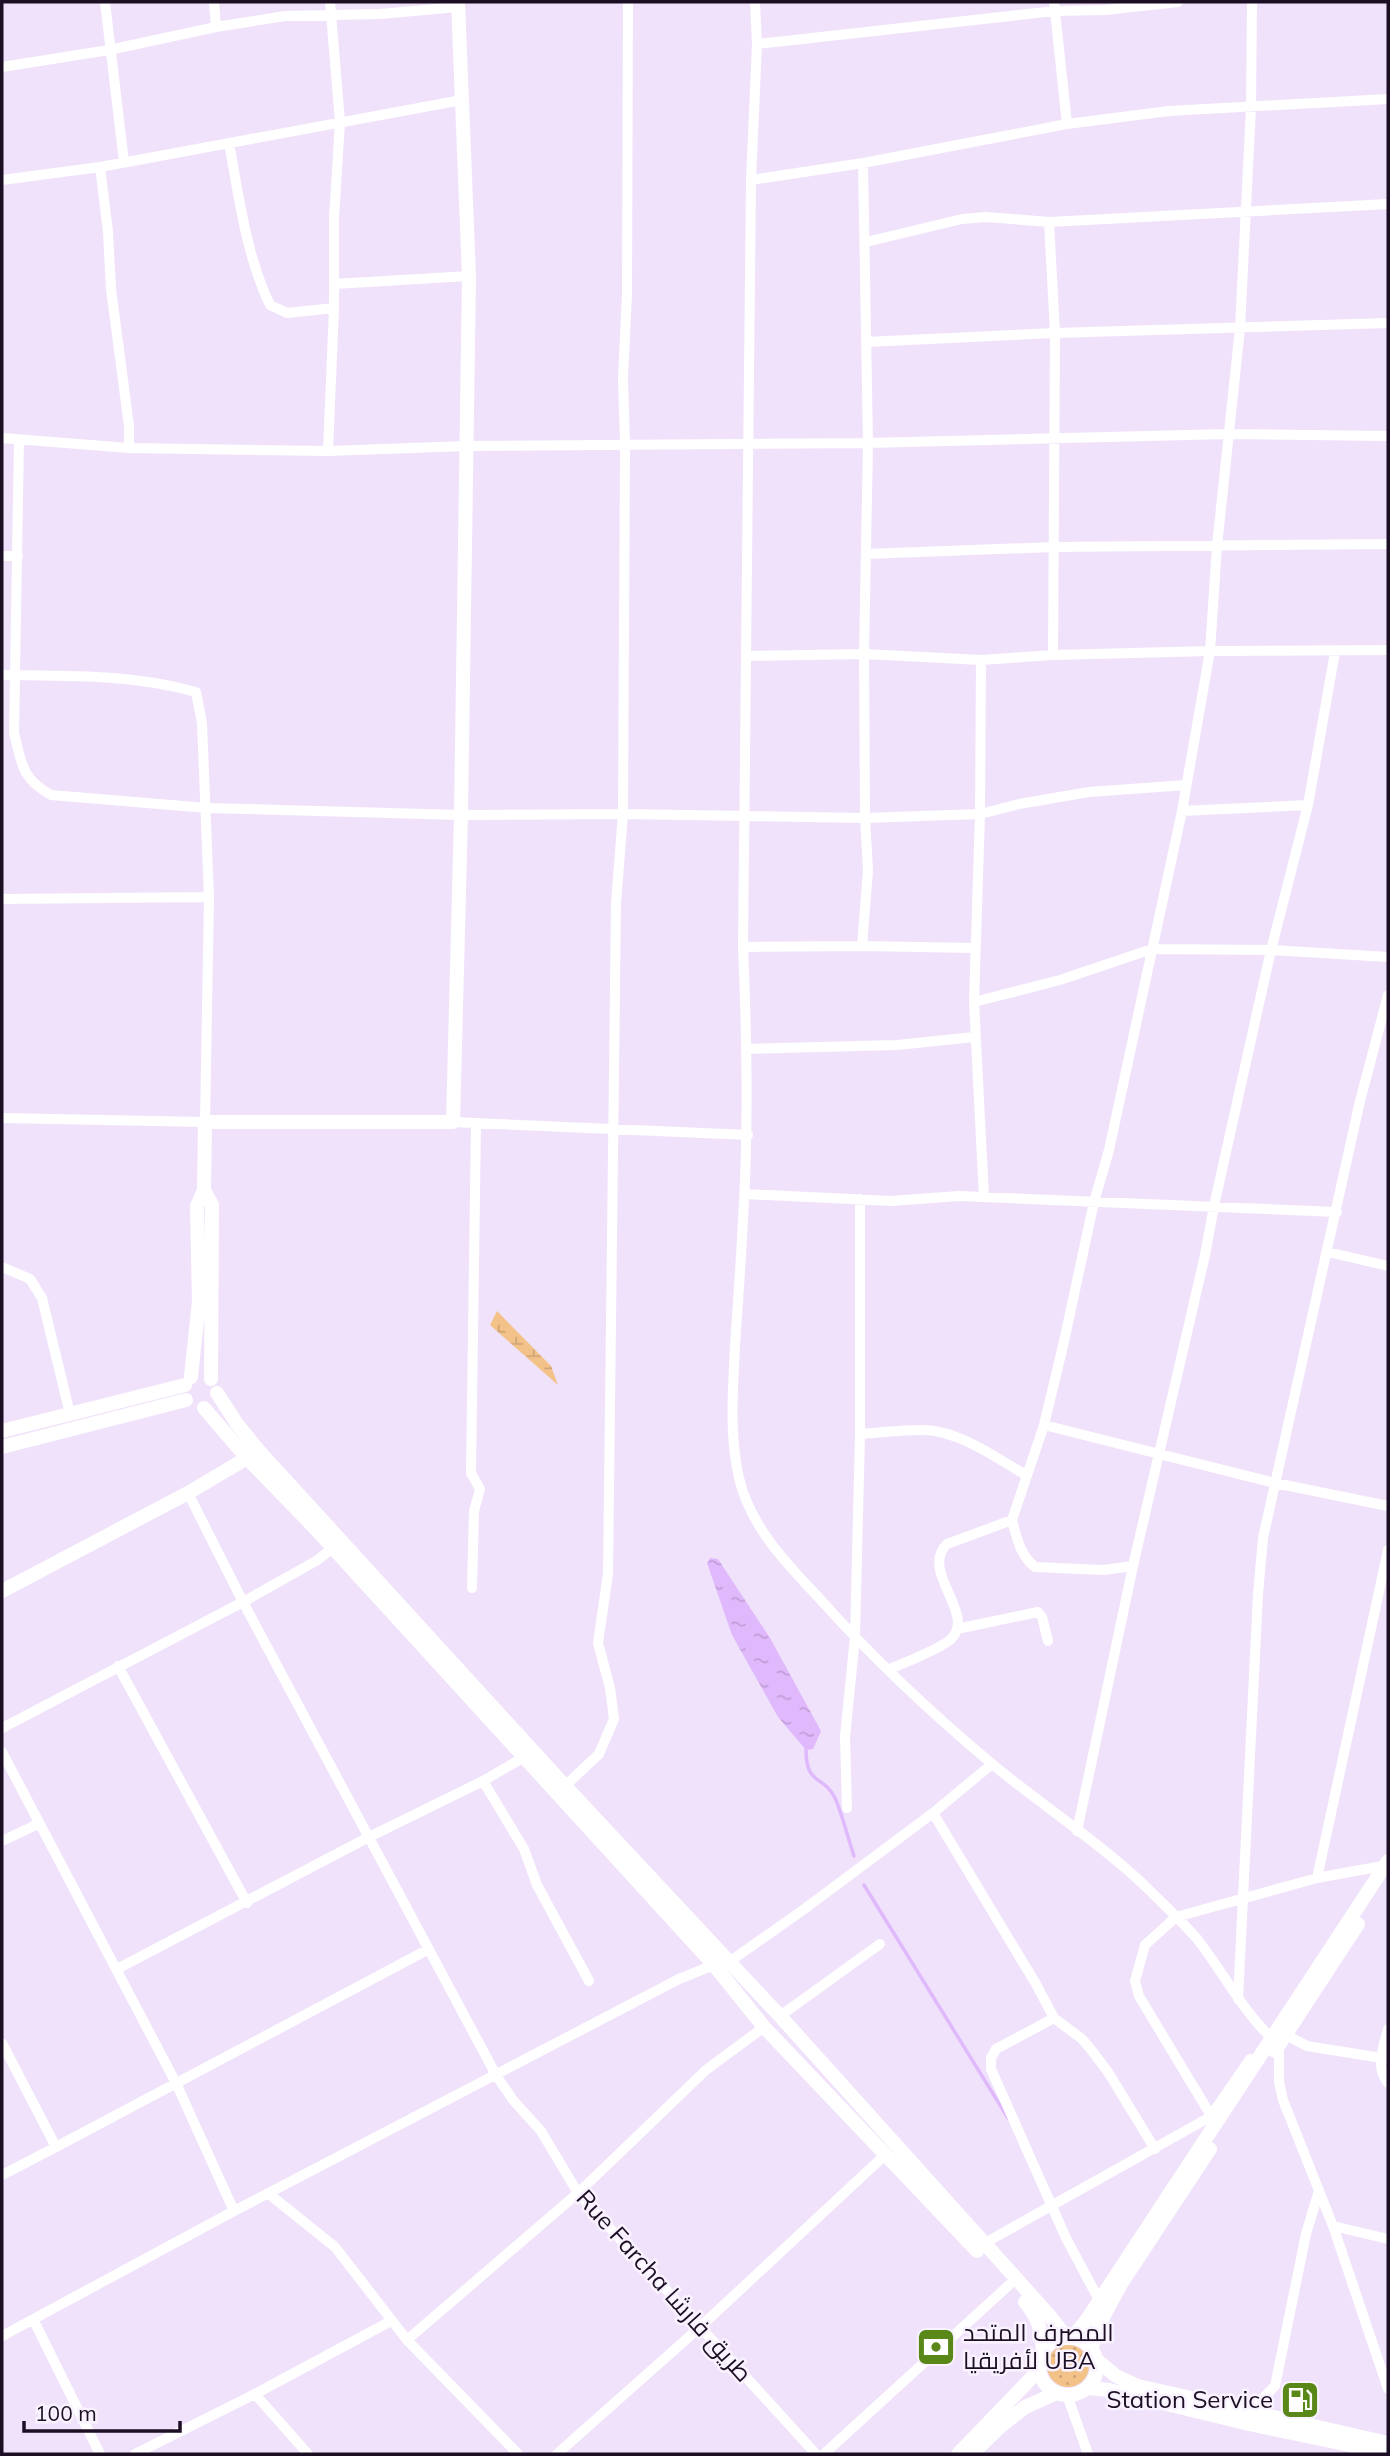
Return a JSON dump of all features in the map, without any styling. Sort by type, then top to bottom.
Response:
[{"type":"street","points":[[105,2],[124,162]]},
{"type":"street","points":[[214,2],[216,27]]},
{"type":"street","points":[[328,451],[334,308],[334,217],[340,122],[330,2]]},
{"type":"street","points":[[565,1786],[600,1754],[614,1719],[610,1688],[598,1643],[608,1574],[617,903],[623,814],[623,378],[627,294],[628,2]]},
{"type":"street","points":[[755,2],[757,44],[751,180],[743,947],[748,1135],[732,1399],[732,1445],[740,1482],[748,1507],[763,1531],[788,1564],[855,1637],[934,1714],[992,1764],[1138,1880],[1198,1940],[1238,1999],[1276,2038],[1307,2046],[1385,2058]]},
{"type":"street","points":[[757,44],[1055,6],[1105,10],[1178,2]]},
{"type":"street","points":[[1133,1566],[1103,1570],[1035,1567],[1020,1550],[1012,1520],[1044,1425],[1094,1202],[1110,1150],[1182,811],[1210,651],[1217,546],[1240,328],[1251,107],[1252,2]]},
{"type":"street","points":[[2,67],[109,50],[216,27],[285,16],[380,14],[458,4],[469,276],[461,815],[453,1122]]},
{"type":"street","points":[[1055,6],[1067,124]]},
{"type":"street","points":[[751,180],[863,163],[1067,124],[1169,111],[1388,99]]},
{"type":"street","points":[[2,180],[100,167],[462,100]]},
{"type":"street","points":[[229,143],[249,245],[270,305],[288,313],[334,308]]},
{"type":"street","points":[[863,163],[868,443],[863,654],[868,870],[863,946]]},
{"type":"street","points":[[100,167],[108,232],[111,289],[129,426],[129,448]]},
{"type":"street","points":[[866,242],[962,219],[1009,217],[1049,222],[1388,204]]},
{"type":"street","points":[[1049,222],[1055,333],[1053,655]]},
{"type":"street","points":[[334,284],[469,276]]},
{"type":"street","points":[[866,342],[1055,333],[1388,323]]},
{"type":"street","points":[[2,438],[129,448],[328,451],[467,446],[868,443],[1228,434],[1388,436]]},
{"type":"street","points":[[19,440],[18,556],[8,675],[13,733],[23,769],[33,785],[51,795],[207,808],[461,815],[623,814],[865,818],[980,814],[1089,792],[1186,785]]},
{"type":"street","points":[[866,554],[1054,547],[1388,544]]},
{"type":"street","points":[[2,555],[18,556]]},
{"type":"street","points":[[747,656],[863,654],[981,660],[1053,655],[1210,651],[1388,650]]},
{"type":"street","points":[[1077,1831],[1133,1566],[1205,1255],[1271,950],[1308,805],[1335,652]]},
{"type":"street","points":[[981,660],[974,1037],[984,1197]]},
{"type":"street","points":[[8,675],[121,678],[196,692],[202,723],[209,897],[204,1190],[197,1206],[199,1301],[194,1365],[187,1387],[194,1407],[204,1408],[213,1402],[214,1386],[212,1205],[204,1190]]},
{"type":"street","points":[[1182,811],[1308,805]]},
{"type":"street","points":[[2,899],[209,897]]},
{"type":"street","points":[[743,947],[975,948]]},
{"type":"street","points":[[974,1002],[1060,980],[1152,949],[1271,950],[1388,957]]},
{"type":"street","points":[[1238,1999],[1258,1594],[1264,1538],[1360,1101],[1388,995]]},
{"type":"street","points":[[747,1049],[897,1045],[974,1037]]},
{"type":"street","points":[[2,1118],[205,1122],[453,1122],[748,1135]]},
{"type":"street","points":[[472,1588],[474,1511],[480,1489],[471,1473],[477,1123]]},
{"type":"street","points":[[745,1194],[891,1201],[958,1196],[1336,1212]]},
{"type":"street","points":[[848,1808],[845,1737],[855,1637],[860,1434],[860,1199]]},
{"type":"street","points":[[1328,1252],[1388,1266]]},
{"type":"street","points":[[2,1266],[30,1279],[43,1298],[70,1413]]},
{"type":"street","points":[[2,1447],[187,1387],[202,1375],[214,1386],[237,1424],[259,1451],[524,1757],[714,1965],[764,2027],[1035,2314],[1040,2327],[1043,2351],[1039,2370],[958,2454]]},
{"type":"street","points":[[2,1431],[187,1387]]},
{"type":"street","points":[[204,1408],[247,1458],[338,1545],[729,1962],[1070,2338]]},
{"type":"street","points":[[1044,1425],[1275,1483],[1388,1506]]},
{"type":"street","points":[[860,1434],[926,1430],[944,1433],[1026,1475]]},
{"type":"street","points":[[2,1591],[188,1493],[247,1458]]},
{"type":"street","name":"Rue Farcha طريق فارشا","points":[[188,1493],[243,1602],[496,2075],[513,2100],[541,2131],[578,2193],[816,2454]]},
{"type":"street","points":[[888,1670],[950,1641],[957,1629],[957,1617],[938,1562],[942,1549],[947,1544],[1012,1520]]},
{"type":"street","points":[[2,1728],[243,1602],[316,1561],[338,1545]]},
{"type":"street","points":[[1317,1878],[1388,1550]]},
{"type":"street","points":[[957,1629],[1038,1612],[1042,1617],[1048,1641]]},
{"type":"street","points":[[118,1666],[247,1903]]},
{"type":"street","points":[[2,1752],[176,2083],[234,2211]]},
{"type":"street","points":[[117,1969],[369,1837],[483,1781],[524,1757]]},
{"type":"street","points":[[2,2336],[234,2211],[679,1979],[729,1962],[933,1813],[992,1764]]},
{"type":"street","points":[[483,1781],[524,1849],[537,1885],[589,1981]]},
{"type":"street","points":[[933,1813],[1054,2018],[1082,2039],[1108,2072],[1155,2149]]},
{"type":"street","points":[[2,1841],[38,1824]]},
{"type":"street","points":[[1213,2121],[1139,1996],[1135,1981],[1145,1945],[1176,1917],[1317,1878],[1387,1867]]},
{"type":"street","points":[[972,2454],[1025,2407],[1062,2394],[1082,2392],[1094,2380],[1094,2355],[1100,2323],[1121,2284],[1387,1867]]},
{"type":"street","points":[[780,2017],[880,1944]]},
{"type":"street","points":[[2,2175],[429,1949]]},
{"type":"street","points":[[1054,2018],[996,2049],[991,2069],[1066,2238],[1099,2300]]},
{"type":"street","points":[[407,2340],[578,2193],[706,2070],[764,2027]]},
{"type":"street","points":[[1388,2029],[1382,2074],[1388,2083]]},
{"type":"street","points":[[1070,2338],[1099,2300],[1213,2121],[1276,2038]]},
{"type":"street","points":[[1276,2038],[1283,2099],[1332,2226],[1388,2389]]},
{"type":"street","points":[[2,2043],[56,2147]]},
{"type":"street","points":[[984,2244],[1052,2204],[1213,2121]]},
{"type":"street","points":[[558,2454],[699,2328],[886,2154]]},
{"type":"street","points":[[269,2194],[335,2247],[407,2340],[518,2454]]},
{"type":"street","points":[[1255,2412],[1260,2401],[1275,2386],[1306,2234],[1318,2194]]},
{"type":"street","points":[[1332,2226],[1388,2239]]},
{"type":"street","points":[[824,2454],[1009,2285]]},
{"type":"street","points":[[34,2321],[100,2454]]},
{"type":"street","points":[[135,2454],[391,2321]]},
{"type":"street","points":[[1043,2351],[1057,2339],[1070,2338],[1086,2343],[1094,2355],[1116,2376],[1138,2386],[1388,2443]]},
{"type":"street","points":[[1039,2370],[1045,2384],[1062,2394],[1088,2454]]},
{"type":"street","points":[[1088,2388],[1109,2390],[1249,2424],[1388,2453]]},
{"type":"street","points":[[255,2394],[308,2454]]},
{"type":"green space","points":[[497,1311],[551,1366],[558,1385],[490,1325]]},
{"type":"green space","points":[[1068,2345],[1083,2351],[1089,2366],[1083,2381],[1068,2387],[1053,2381],[1047,2366],[1053,2351]]},
{"type":"water","points":[[710,1558],[718,1559],[770,1638],[821,1731],[813,1749],[806,1750],[778,1717],[732,1635],[707,1563]]},
{"type":"waterway","points":[[806,1750],[812,1775],[826,1786],[835,1798],[854,1856]]},
{"type":"waterway","points":[[864,1885],[1008,2118]]},
{"type":"place","name":"المصرف المتحد لأفريقيا UBA","points":[[936,2347]]},
{"type":"place","name":"Station Service","points":[[1300,2400]]}]
